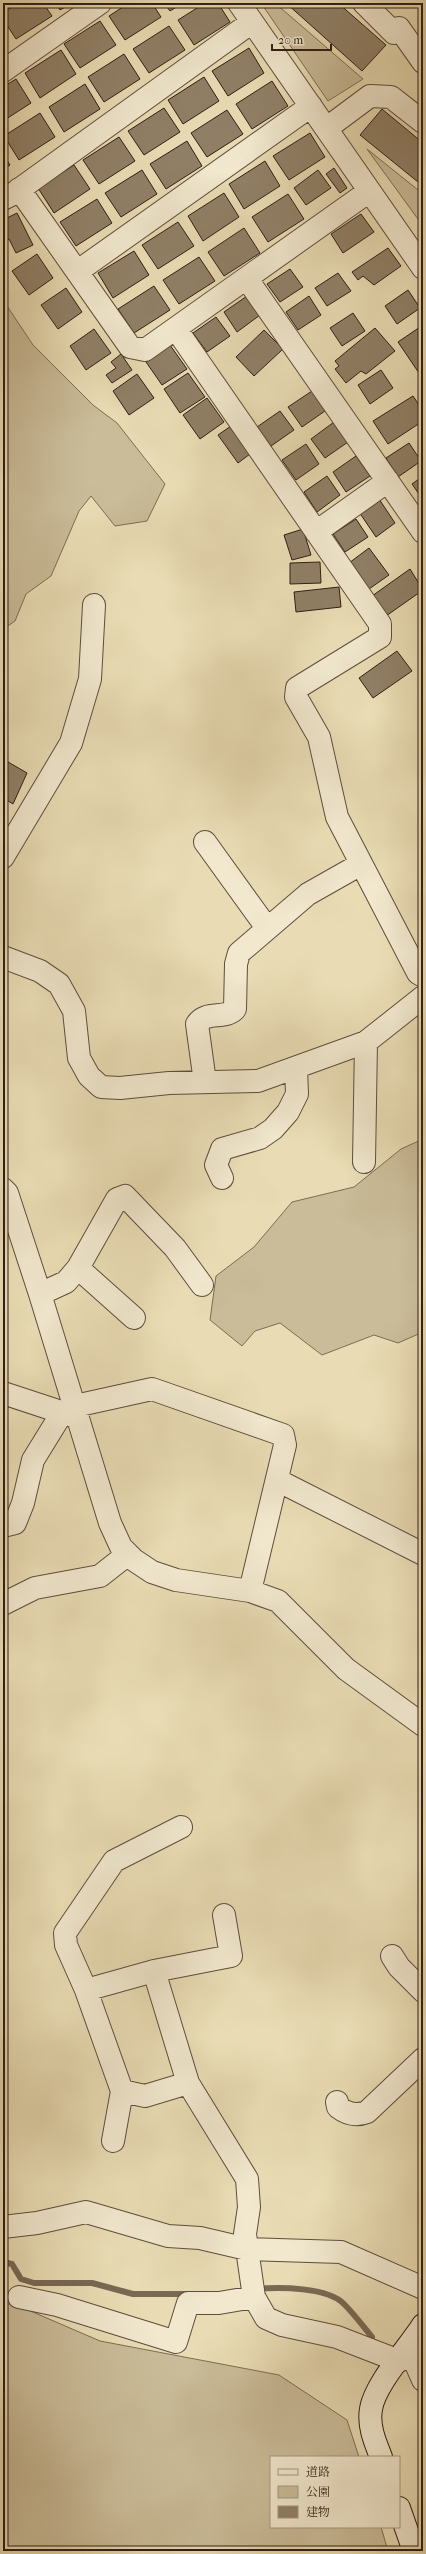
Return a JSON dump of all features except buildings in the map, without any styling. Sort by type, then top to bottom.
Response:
[{"type":"street","points":[[3,71],[100,3]]},
{"type":"street","points":[[239,3],[327,128],[368,192],[423,268]]},
{"type":"street","points":[[364,3],[394,33],[399,28],[423,62]]},
{"type":"street","points":[[252,22],[11,194],[78,271],[130,347],[145,350],[368,192]]},
{"type":"street","points":[[327,128],[370,96],[391,97],[423,122]]},
{"type":"street","points":[[78,271],[311,106]]},
{"type":"street","points":[[247,279],[423,532]]},
{"type":"street","points":[[176,329],[380,624],[380,637],[297,688],[296,696],[320,737],[337,817],[418,973],[423,976]]},
{"type":"street","points":[[316,532],[388,481]]},
{"type":"street","points":[[3,857],[71,743],[90,679],[94,605]]},
{"type":"street","points":[[205,842],[267,928]]},
{"type":"street","points":[[205,1082],[198,1024],[206,1017],[230,1013],[235,1009],[237,958],[243,949],[308,894],[361,864]]},
{"type":"street","points":[[3,957],[40,971],[59,984],[74,1011],[79,1058],[89,1076],[101,1087],[120,1088],[205,1082],[258,1081],[366,1042],[423,997]]},
{"type":"street","points":[[364,1162],[366,1042]]},
{"type":"street","points":[[266,1149],[282,1138],[293,1122],[297,1111],[296,1068]]},
{"type":"street","points":[[222,1178],[216,1165],[219,1152],[228,1147],[260,1138],[273,1129],[288,1112],[297,1094]]},
{"type":"street","points":[[3,1189],[7,1193],[40,1294],[72,1412],[116,1540],[128,1554],[152,1572],[163,1576],[250,1591],[278,1601],[346,1669],[423,1725]]},
{"type":"street","points":[[40,1294],[66,1282],[78,1268],[117,1199],[125,1196],[175,1248],[202,1285]]},
{"type":"street","points":[[78,1268],[134,1318]]},
{"type":"street","points":[[3,1393],[72,1412],[152,1389],[283,1435],[285,1440],[277,1480],[250,1591]]},
{"type":"street","points":[[3,1526],[15,1523],[23,1503],[33,1460],[72,1412]]},
{"type":"street","points":[[277,1480],[423,1554]]},
{"type":"street","points":[[3,1604],[42,1586],[100,1576],[128,1554]]},
{"type":"street","points":[[113,2141],[122,2091],[86,1990],[66,1945],[65,1933],[114,1861],[181,1827]]},
{"type":"street","points":[[86,1990],[154,1971],[231,1956],[224,1915]]},
{"type":"street","points":[[392,1956],[399,1967],[423,1991]]},
{"type":"street","points":[[154,1971],[188,2082],[247,2179],[249,2207],[245,2234],[247,2249],[254,2297],[266,2318],[282,2325],[404,2354],[423,2380]]},
{"type":"street","points":[[337,2102],[342,2111],[354,2114],[367,2112],[423,2058]]},
{"type":"street","points":[[122,2091],[145,2096],[188,2082]]},
{"type":"street","points":[[3,2227],[37,2224],[86,2212],[168,2236],[200,2238],[247,2249],[341,2252],[423,2288]]},
{"type":"street","points":[[19,2297],[57,2305],[176,2342],[188,2303],[219,2303],[254,2297]]},
{"type":"street","points":[[381,2456],[372,2432],[371,2409],[382,2383],[404,2354],[423,2325]]},
{"type":"street","points":[[400,2511],[414,2551]]},
{"type":"green space","points":[[261,3],[275,3],[363,79],[328,101]]},
{"type":"green space","points":[[367,149],[423,194],[423,226]]},
{"type":"green space","points":[[3,300],[33,345],[93,405],[117,423],[165,484],[147,521],[115,526],[91,496],[79,511],[51,576],[26,594],[15,621],[3,629]]},
{"type":"green space","points":[[423,1139],[423,1332],[398,1343],[374,1335],[322,1355],[280,1323],[255,1331],[242,1346],[210,1320],[216,1276],[254,1247],[292,1202],[354,1187],[401,1149]]},
{"type":"green space","points":[[12,2303],[100,2341],[279,2375],[347,2420],[359,2456],[270,2456],[270,2528],[381,2528],[388,2551],[3,2551],[3,2306]]},
{"type":"waterway","points":[[3,2262],[12,2264],[21,2279],[34,2283],[92,2283],[133,2294],[188,2294]]},
{"type":"waterway","points":[[257,2289],[303,2289],[327,2294],[337,2298],[355,2316],[372,2337]]}]
